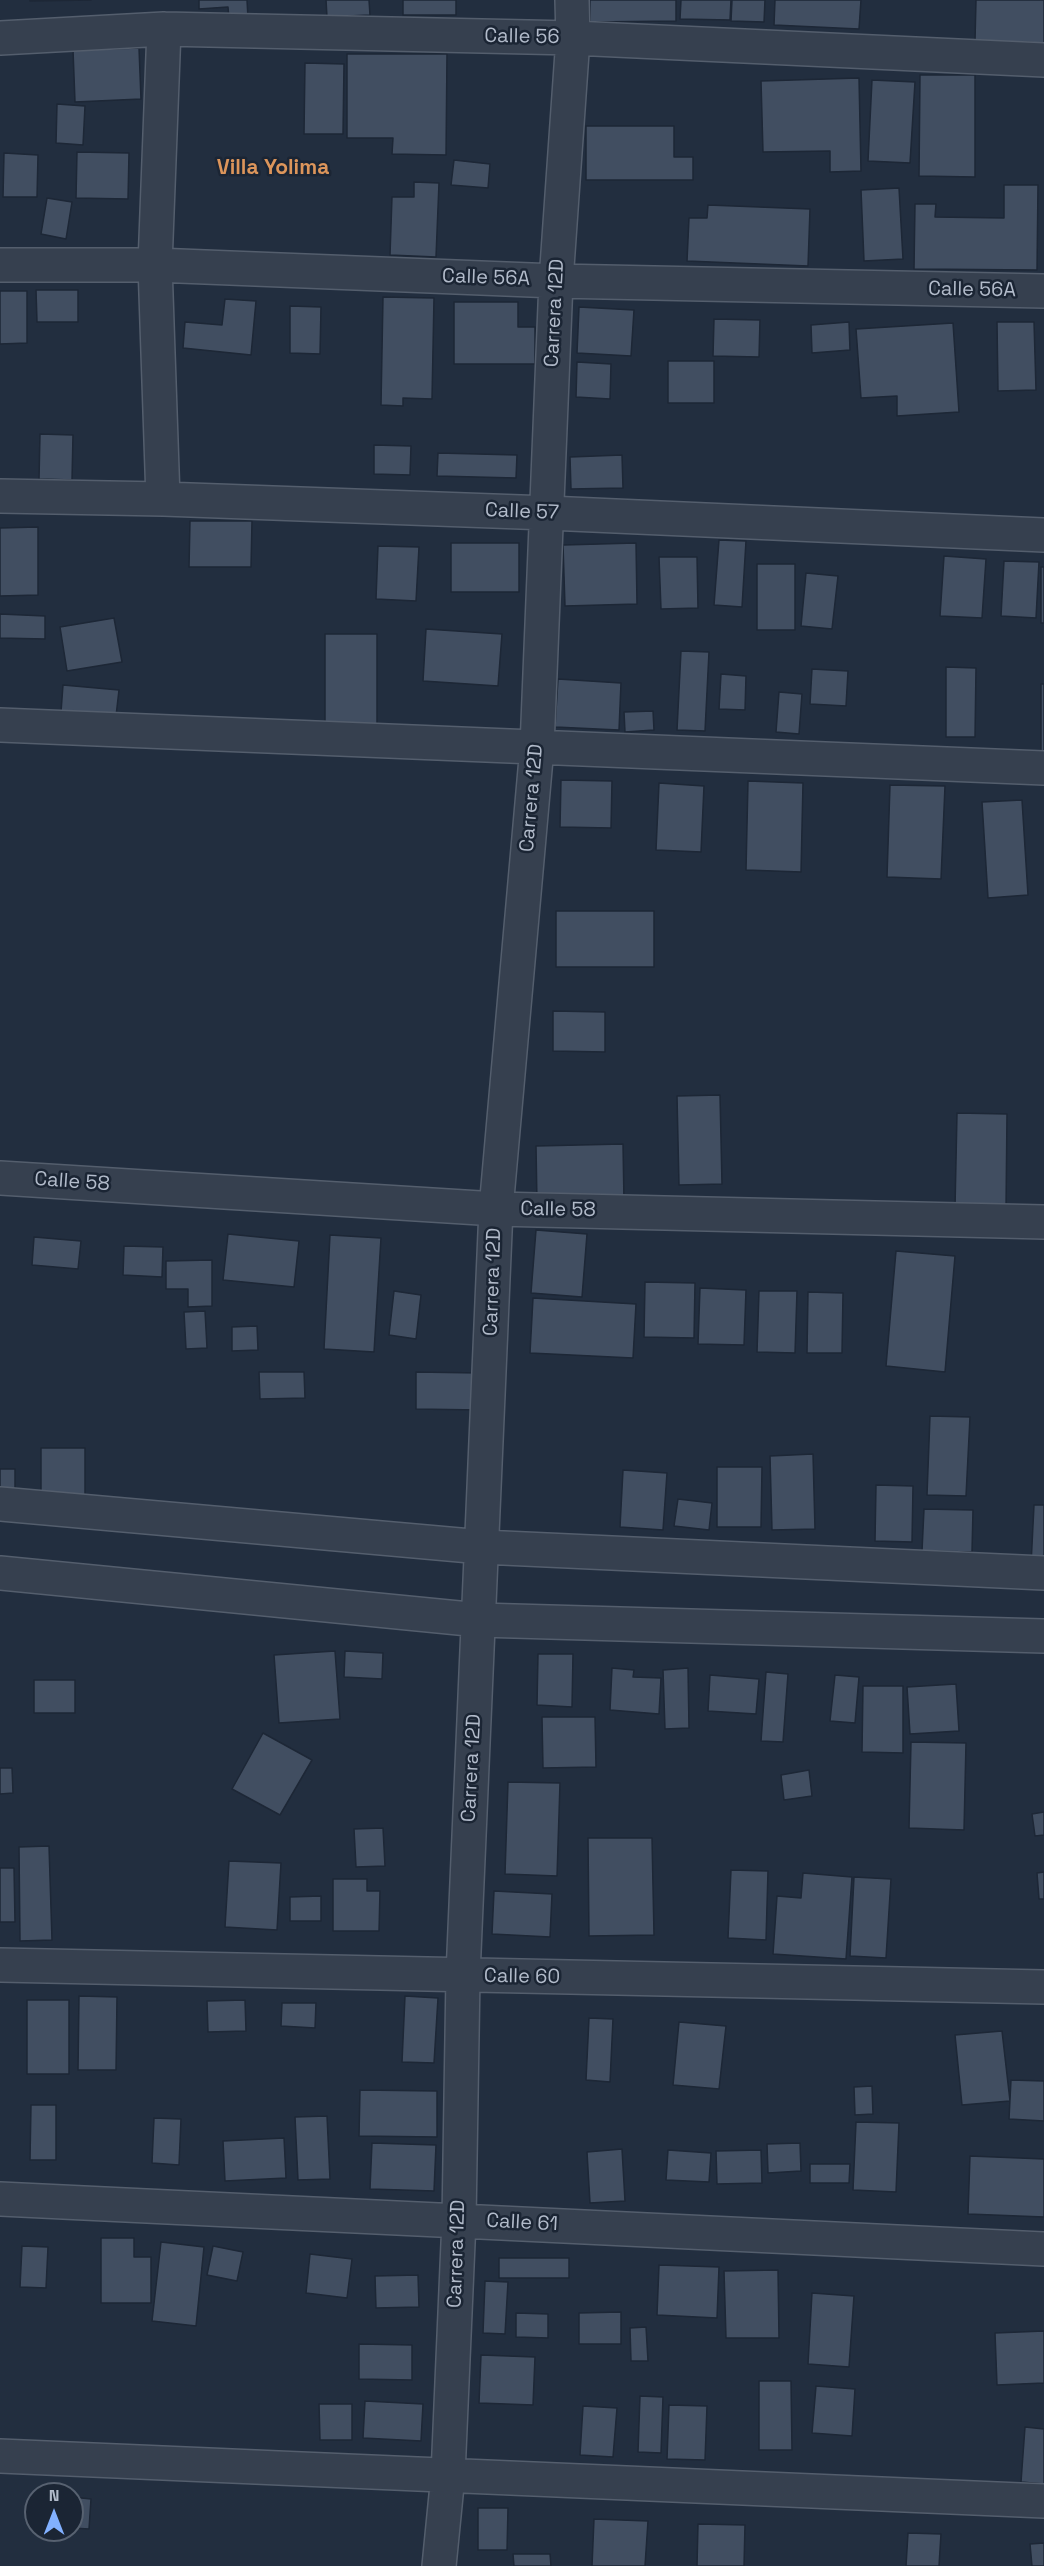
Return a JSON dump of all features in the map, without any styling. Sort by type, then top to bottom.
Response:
[{"type":"street","name":"Carrera 12D","points":[[439,2566],[447,2475],[459,2220],[463,1975],[496,1209],[537,747],[556,281],[573,38],[572,0]]},
{"type":"street","name":"Calle 56","points":[[0,38],[164,29],[573,38],[1044,60]]},
{"type":"street","points":[[163,499],[155,265],[164,29]]},
{"type":"street","name":"Calle 56A","points":[[0,265],[155,265],[556,281],[1044,291]]},
{"type":"street","name":"Calle 57","points":[[0,496],[163,499],[548,513],[1044,535]]},
{"type":"street","points":[[0,725],[1044,768]]},
{"type":"street","name":"Calle 58","points":[[0,1178],[496,1209],[1044,1222]]},
{"type":"street","points":[[0,1504],[482,1546],[1044,1573]]},
{"type":"street","points":[[0,1573],[478,1620],[1044,1636]]},
{"type":"street","name":"Calle 60","points":[[0,1965],[1044,1988]]},
{"type":"street","name":"Calle 61","points":[[0,2199],[1044,2249]]},
{"type":"street","points":[[0,2456],[1044,2501]]},
{"type":"building","points":[[30,0],[91,0],[30,1]]},
{"type":"building","points":[[199,0],[247,0],[248,18],[229,19],[228,7],[199,9]]},
{"type":"building","points":[[326,0],[369,0],[370,15],[327,17]]},
{"type":"building","points":[[403,0],[456,0],[456,15],[403,15]]},
{"type":"building","points":[[590,0],[676,0],[676,21],[590,22]]},
{"type":"building","points":[[681,0],[731,0],[730,20],[680,19]]},
{"type":"building","points":[[732,0],[765,0],[764,22],[731,21]]},
{"type":"building","points":[[775,0],[861,0],[859,29],[774,25]]},
{"type":"building","points":[[976,0],[1044,0],[1044,43],[975,41]]},
{"type":"building","points":[[139,48],[141,99],[75,102],[73,50]]},
{"type":"building","points":[[347,54],[447,54],[446,155],[392,154],[393,138],[347,138]]},
{"type":"building","points":[[305,63],[344,64],[343,134],[304,134]]},
{"type":"building","points":[[920,75],[975,75],[975,177],[919,176]]},
{"type":"building","points":[[859,78],[861,171],[830,172],[830,151],[763,152],[761,81]]},
{"type":"building","points":[[872,80],[915,82],[910,163],[868,161]]},
{"type":"building","points":[[57,104],[85,106],[83,145],[56,143]]},
{"type":"building","points":[[586,126],[674,126],[674,157],[693,157],[693,180],[586,180]]},
{"type":"building","points":[[77,152],[129,153],[128,199],[76,198]]},
{"type":"building","points":[[4,153],[38,155],[37,197],[3,197]]},
{"type":"building","points":[[454,160],[490,164],[488,188],[451,185]]},
{"type":"building","points":[[414,182],[439,183],[436,257],[390,255],[392,197],[414,197]]},
{"type":"building","points":[[1004,185],[1038,185],[1037,270],[914,269],[915,204],[936,204],[935,217],[1004,218]]},
{"type":"building","points":[[899,188],[903,259],[864,261],[861,190]]},
{"type":"building","points":[[47,198],[72,202],[66,239],[41,234]]},
{"type":"building","points":[[708,205],[810,209],[808,266],[687,261],[689,218],[707,218]]},
{"type":"building","points":[[36,290],[78,290],[78,322],[37,322]]},
{"type":"building","points":[[0,291],[27,291],[27,343],[0,344]]},
{"type":"building","points":[[383,297],[434,298],[432,399],[403,398],[403,406],[381,405]]},
{"type":"building","points":[[225,299],[256,301],[251,355],[183,348],[185,322],[222,325]]},
{"type":"building","points":[[454,302],[518,302],[518,327],[535,327],[535,364],[454,364]]},
{"type":"building","points":[[290,306],[321,307],[320,354],[290,353]]},
{"type":"building","points":[[579,307],[634,310],[631,356],[577,353]]},
{"type":"building","points":[[714,319],[760,320],[759,357],[713,356]]},
{"type":"building","points":[[849,322],[850,350],[812,353],[811,325]]},
{"type":"building","points":[[997,322],[1034,322],[1036,390],[998,391]]},
{"type":"building","points":[[953,323],[959,412],[897,416],[897,396],[861,398],[856,329]]},
{"type":"building","points":[[668,361],[714,361],[714,403],[668,403]]},
{"type":"building","points":[[577,362],[611,364],[610,399],[576,397]]},
{"type":"building","points":[[40,434],[73,435],[72,480],[39,479]]},
{"type":"building","points":[[374,445],[411,446],[410,475],[374,474]]},
{"type":"building","points":[[438,453],[517,455],[516,478],[437,476]]},
{"type":"building","points":[[622,455],[623,488],[571,489],[570,457]]},
{"type":"building","points":[[190,521],[252,521],[251,567],[189,567]]},
{"type":"building","points":[[38,527],[38,595],[0,596],[0,528]]},
{"type":"building","points":[[719,540],[746,541],[742,607],[714,605]]},
{"type":"building","points":[[451,543],[519,543],[519,592],[451,592]]},
{"type":"building","points":[[636,543],[637,604],[565,606],[563,545]]},
{"type":"building","points":[[378,546],[419,547],[416,601],[376,599]]},
{"type":"building","points":[[944,556],[986,559],[982,618],[940,616]]},
{"type":"building","points":[[659,557],[697,557],[698,608],[661,609]]},
{"type":"building","points":[[1004,561],[1039,562],[1036,618],[1001,616]]},
{"type":"building","points":[[757,564],[795,564],[795,630],[757,630]]},
{"type":"building","points":[[1041,567],[1044,567],[1044,623],[1041,623]]},
{"type":"building","points":[[806,573],[838,576],[832,629],[801,626]]},
{"type":"building","points":[[0,614],[45,616],[45,639],[0,638]]},
{"type":"building","points":[[114,618],[122,662],[67,671],[60,627]]},
{"type":"building","points":[[426,629],[502,634],[498,686],[423,681]]},
{"type":"building","points":[[325,634],[377,634],[377,730],[325,730]]},
{"type":"building","points":[[681,651],[709,652],[705,731],[677,730]]},
{"type":"building","points":[[946,667],[976,668],[975,737],[946,737]]},
{"type":"building","points":[[812,669],[848,671],[846,706],[810,704]]},
{"type":"building","points":[[721,674],[746,676],[745,710],[719,709]]},
{"type":"building","points":[[558,679],[621,683],[619,730],[555,727]]},
{"type":"building","points":[[1041,684],[1044,684],[1044,760],[1041,760]]},
{"type":"building","points":[[63,685],[119,690],[116,716],[61,712]]},
{"type":"building","points":[[779,692],[802,694],[799,734],[776,732]]},
{"type":"building","points":[[653,711],[654,730],[625,732],[624,712]]},
{"type":"building","points":[[561,780],[612,781],[611,828],[560,827]]},
{"type":"building","points":[[748,781],[803,783],[801,872],[746,870]]},
{"type":"building","points":[[659,783],[704,786],[701,852],[656,850]]},
{"type":"building","points":[[890,785],[945,786],[941,879],[887,877]]},
{"type":"building","points":[[1022,800],[1028,895],[988,898],[982,802]]},
{"type":"building","points":[[556,911],[654,911],[654,967],[556,967]]},
{"type":"building","points":[[553,1011],[605,1012],[605,1052],[553,1051]]},
{"type":"building","points":[[720,1095],[722,1184],[679,1185],[677,1096]]},
{"type":"building","points":[[957,1113],[1007,1114],[1006,1209],[955,1208]]},
{"type":"building","points":[[623,1144],[624,1202],[537,1204],[536,1146]]},
{"type":"building","points":[[536,1230],[587,1234],[582,1297],[531,1293]]},
{"type":"building","points":[[228,1234],[299,1241],[294,1287],[223,1280]]},
{"type":"building","points":[[330,1235],[381,1238],[374,1352],[324,1349]]},
{"type":"building","points":[[34,1237],[81,1241],[78,1269],[32,1265]]},
{"type":"building","points":[[124,1246],[163,1247],[162,1277],[123,1275]]},
{"type":"building","points":[[896,1251],[955,1256],[945,1372],[886,1366]]},
{"type":"building","points":[[212,1260],[212,1306],[188,1307],[188,1289],[166,1289],[166,1261]]},
{"type":"building","points":[[645,1282],[695,1283],[694,1338],[644,1337]]},
{"type":"building","points":[[700,1288],[746,1290],[744,1345],[698,1344]]},
{"type":"building","points":[[394,1291],[421,1295],[416,1339],[389,1335]]},
{"type":"building","points":[[759,1291],[797,1291],[795,1353],[757,1352]]},
{"type":"building","points":[[808,1292],[843,1293],[842,1353],[807,1353]]},
{"type":"building","points":[[533,1298],[636,1304],[633,1358],[530,1353]]},
{"type":"building","points":[[205,1311],[207,1348],[186,1349],[184,1312]]},
{"type":"building","points":[[257,1326],[258,1350],[232,1351],[232,1327]]},
{"type":"building","points":[[259,1372],[304,1372],[305,1398],[260,1399]]},
{"type":"building","points":[[416,1372],[479,1373],[479,1410],[416,1409]]},
{"type":"building","points":[[930,1416],[970,1417],[966,1496],[927,1495]]},
{"type":"building","points":[[41,1448],[85,1448],[85,1504],[41,1503]]},
{"type":"building","points":[[813,1454],[815,1529],[772,1530],[770,1456]]},
{"type":"building","points":[[717,1467],[762,1467],[761,1527],[717,1527]]},
{"type":"building","points":[[0,1469],[15,1469],[15,1498],[0,1498]]},
{"type":"building","points":[[623,1470],[667,1473],[663,1530],[620,1527]]},
{"type":"building","points":[[876,1485],[913,1486],[912,1542],[875,1541]]},
{"type":"building","points":[[678,1499],[712,1503],[709,1530],[674,1526]]},
{"type":"building","points":[[1034,1505],[1044,1505],[1044,1565],[1031,1565]]},
{"type":"building","points":[[924,1509],[973,1510],[972,1552],[922,1551]]},
{"type":"building","points":[[335,1651],[340,1719],[279,1723],[274,1655]]},
{"type":"building","points":[[345,1651],[383,1653],[382,1679],[344,1677]]},
{"type":"building","points":[[538,1654],[573,1654],[572,1707],[537,1705]]},
{"type":"building","points":[[612,1668],[634,1670],[633,1677],[661,1678],[659,1714],[610,1710]]},
{"type":"building","points":[[688,1668],[689,1728],[665,1729],[663,1670]]},
{"type":"building","points":[[766,1672],[788,1674],[783,1742],[761,1741]]},
{"type":"building","points":[[710,1675],[759,1679],[756,1714],[708,1711]]},
{"type":"building","points":[[835,1675],[859,1677],[855,1723],[830,1721]]},
{"type":"building","points":[[34,1680],[75,1680],[75,1713],[34,1713]]},
{"type":"building","points":[[956,1684],[959,1731],[910,1734],[907,1687]]},
{"type":"building","points":[[863,1686],[903,1686],[903,1753],[862,1752]]},
{"type":"building","points":[[542,1717],[595,1717],[596,1767],[543,1768]]},
{"type":"building","points":[[263,1733],[312,1760],[280,1815],[232,1789]]},
{"type":"building","points":[[911,1742],[966,1743],[964,1830],[909,1828]]},
{"type":"building","points":[[0,1768],[12,1768],[13,1793],[0,1794]]},
{"type":"building","points":[[809,1770],[812,1796],[784,1800],[781,1775]]},
{"type":"building","points":[[508,1782],[560,1783],[557,1876],[505,1874]]},
{"type":"building","points":[[1044,1812],[1044,1835],[1035,1836],[1032,1814]]},
{"type":"building","points":[[383,1828],[385,1866],[356,1867],[354,1829]]},
{"type":"building","points":[[588,1838],[652,1838],[654,1935],[589,1936]]},
{"type":"building","points":[[49,1846],[52,1940],[20,1941],[19,1847]]},
{"type":"building","points":[[229,1861],[281,1863],[277,1930],[225,1927]]},
{"type":"building","points":[[0,1868],[14,1868],[15,1922],[0,1922]]},
{"type":"building","points":[[731,1870],[768,1871],[766,1940],[728,1938]]},
{"type":"building","points":[[1044,1872],[1044,1899],[1039,1899],[1037,1873]]},
{"type":"building","points":[[803,1873],[852,1877],[846,1959],[773,1954],[777,1896],[801,1898]]},
{"type":"building","points":[[854,1877],[891,1879],[886,1958],[850,1956]]},
{"type":"building","points":[[333,1879],[367,1879],[367,1891],[380,1891],[379,1931],[333,1931]]},
{"type":"building","points":[[494,1891],[552,1894],[550,1937],[492,1934]]},
{"type":"building","points":[[321,1896],[321,1921],[290,1921],[290,1897]]},
{"type":"building","points":[[79,1996],[117,1997],[116,2070],[78,2070]]},
{"type":"building","points":[[405,1996],[438,1998],[434,2063],[402,2062]]},
{"type":"building","points":[[27,2000],[69,2000],[69,2074],[27,2074]]},
{"type":"building","points":[[245,2000],[246,2031],[208,2032],[207,2001]]},
{"type":"building","points":[[282,2003],[316,2003],[315,2028],[281,2026]]},
{"type":"building","points":[[589,2018],[613,2019],[610,2082],[586,2080]]},
{"type":"building","points":[[679,2022],[726,2026],[719,2089],[673,2085]]},
{"type":"building","points":[[1002,2031],[1010,2101],[962,2105],[955,2035]]},
{"type":"building","points":[[1011,2080],[1044,2081],[1044,2121],[1009,2119]]},
{"type":"building","points":[[872,2086],[873,2114],[855,2115],[854,2087]]},
{"type":"building","points":[[360,2090],[437,2091],[437,2137],[359,2136]]},
{"type":"building","points":[[31,2105],[56,2105],[56,2160],[30,2160]]},
{"type":"building","points":[[327,2116],[330,2179],[298,2180],[295,2117]]},
{"type":"building","points":[[154,2118],[181,2119],[179,2165],[152,2163]]},
{"type":"building","points":[[856,2122],[899,2123],[896,2192],[853,2190]]},
{"type":"building","points":[[284,2138],[286,2178],[225,2181],[223,2141]]},
{"type":"building","points":[[372,2143],[436,2145],[434,2191],[370,2189]]},
{"type":"building","points":[[800,2143],[801,2171],[768,2173],[767,2144]]},
{"type":"building","points":[[622,2149],[625,2201],[590,2203],[587,2152]]},
{"type":"building","points":[[668,2150],[711,2153],[709,2182],[666,2180]]},
{"type":"building","points":[[761,2150],[762,2183],[717,2184],[716,2151]]},
{"type":"building","points":[[970,2156],[1044,2159],[1044,2217],[968,2214]]},
{"type":"building","points":[[810,2164],[850,2164],[849,2183],[810,2183]]},
{"type":"building","points":[[101,2238],[134,2238],[134,2257],[151,2257],[151,2303],[101,2303]]},
{"type":"building","points":[[161,2242],[204,2247],[196,2326],[152,2321]]},
{"type":"building","points":[[22,2246],[48,2247],[46,2288],[20,2287]]},
{"type":"building","points":[[213,2246],[243,2252],[237,2281],[207,2275]]},
{"type":"building","points":[[310,2254],[352,2259],[347,2298],[306,2293]]},
{"type":"building","points":[[499,2258],[569,2258],[569,2278],[499,2278]]},
{"type":"building","points":[[659,2265],[719,2267],[717,2318],[657,2315]]},
{"type":"building","points":[[778,2270],[779,2338],[726,2338],[724,2271]]},
{"type":"building","points":[[418,2275],[419,2307],[376,2308],[375,2276]]},
{"type":"building","points":[[485,2281],[508,2282],[505,2334],[483,2333]]},
{"type":"building","points":[[812,2293],[854,2296],[849,2367],[808,2364]]},
{"type":"building","points":[[621,2312],[621,2344],[579,2344],[579,2313]]},
{"type":"building","points":[[516,2313],[548,2314],[548,2338],[516,2337]]},
{"type":"building","points":[[646,2327],[648,2361],[631,2361],[630,2328]]},
{"type":"building","points":[[1044,2331],[1044,2383],[997,2385],[995,2333]]},
{"type":"building","points":[[359,2344],[412,2345],[412,2380],[359,2379]]},
{"type":"building","points":[[481,2355],[535,2357],[533,2405],[479,2403]]},
{"type":"building","points":[[759,2381],[791,2381],[792,2450],[759,2450]]},
{"type":"building","points":[[816,2386],[855,2389],[852,2436],[812,2433]]},
{"type":"building","points":[[640,2396],[663,2397],[661,2453],[638,2452]]},
{"type":"building","points":[[365,2401],[423,2404],[421,2441],[363,2438]]},
{"type":"building","points":[[319,2404],[352,2404],[352,2440],[320,2440]]},
{"type":"building","points":[[669,2405],[707,2406],[705,2460],[667,2459]]},
{"type":"building","points":[[583,2406],[617,2408],[613,2457],[580,2455]]},
{"type":"building","points":[[1025,2427],[1044,2429],[1044,2484],[1021,2482]]},
{"type":"building","points":[[84,2498],[91,2499],[89,2529],[84,2529]]},
{"type":"building","points":[[478,2508],[508,2508],[507,2550],[478,2550]]},
{"type":"building","points":[[594,2519],[648,2521],[645,2566],[592,2566]]},
{"type":"building","points":[[698,2524],[745,2525],[744,2566],[697,2566]]},
{"type":"building","points":[[908,2533],[941,2534],[939,2566],[906,2566]]},
{"type":"building","points":[[1044,2543],[1044,2566],[1032,2566],[1030,2544]]},
{"type":"building","points":[[513,2554],[550,2554],[551,2566],[514,2566]]},
{"type":"district","name":"Villa Yolima","points":[[273,168]]}]
